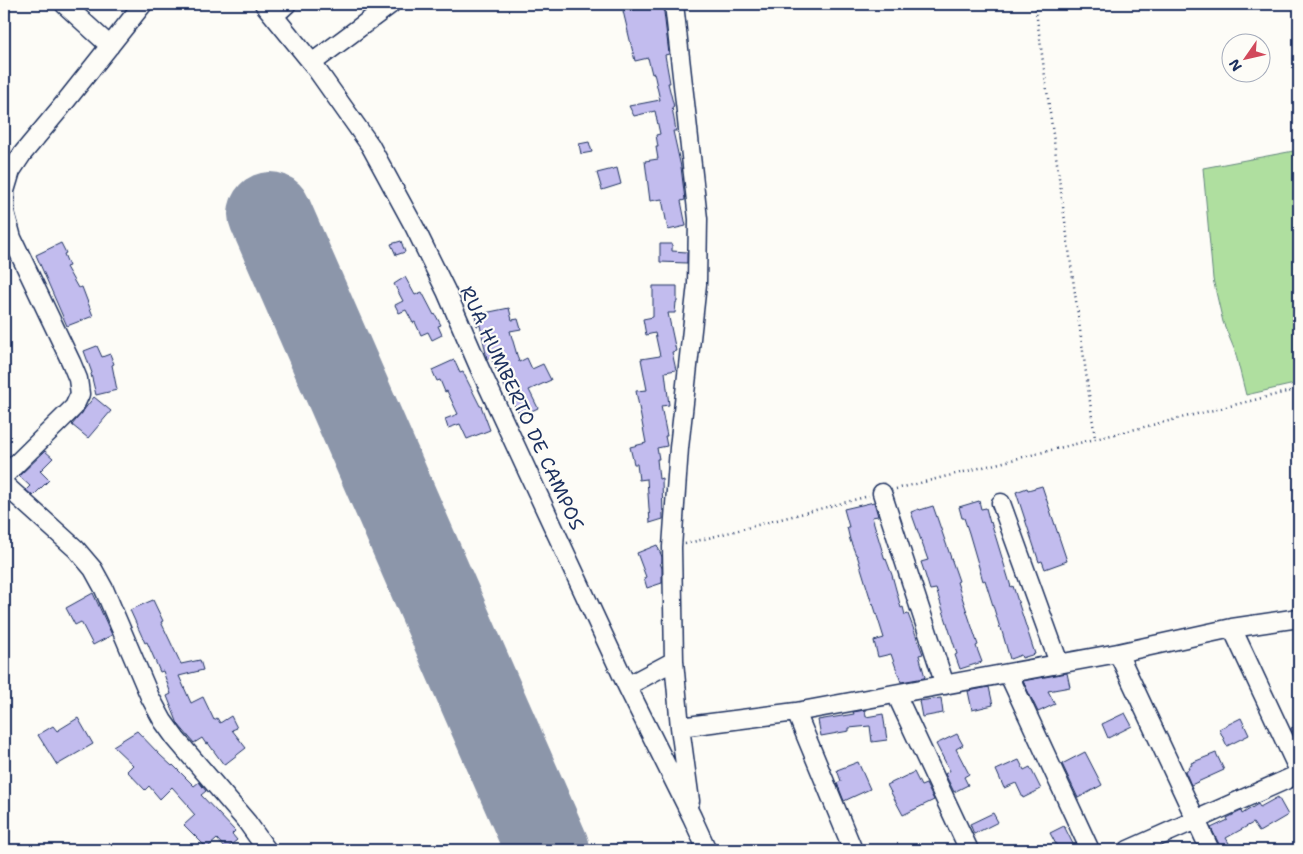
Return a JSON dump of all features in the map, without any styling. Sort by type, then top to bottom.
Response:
[{"type":"street","points":[[64,4],[110,46]]},
{"type":"street","points":[[4,476],[74,407],[80,394],[78,379],[71,362],[12,238],[5,212],[5,191],[11,171],[23,153],[58,112],[143,4]]},
{"type":"street","points":[[312,63],[391,4]]},
{"type":"street","points":[[674,4],[698,219],[697,284],[679,448],[672,547],[674,661],[680,727],[692,816]]},
{"type":"street","name":"RUA HUMBERTO DE CAMPOS","points":[[275,8],[370,145],[415,228],[446,291],[483,376],[627,686],[707,850]]},
{"type":"street","points":[[4,484],[76,549],[93,569],[104,589],[150,697],[163,721],[176,740],[247,822],[267,850]]},
{"type":"street","points":[[882,493],[945,685]]},
{"type":"street","points":[[1001,503],[1059,663]]},
{"type":"street","points":[[680,727],[796,712],[1118,653],[1232,628],[1299,618]]},
{"type":"street","points":[[1128,850],[1299,773],[1232,628]]},
{"type":"street","points":[[1118,653],[1210,850]]},
{"type":"street","points":[[627,686],[674,661]]},
{"type":"street","points":[[1008,673],[1090,850]]},
{"type":"street","points":[[896,694],[968,850]]},
{"type":"street","points":[[796,712],[853,850]]},
{"type":"path","points":[[1035,4],[1095,439]]},
{"type":"path","points":[[672,547],[1299,389]]},
{"type":"green space","points":[[1299,150],[1299,383],[1246,395],[1235,351],[1223,322],[1213,279],[1203,168]]},
{"type":"building","points":[[663,4],[669,54],[665,55],[670,83],[668,83],[674,107],[672,107],[676,131],[673,131],[681,167],[685,200],[681,201],[686,226],[668,230],[662,199],[650,201],[645,161],[658,159],[656,135],[660,134],[655,111],[634,116],[629,106],[660,100],[654,73],[652,74],[648,58],[635,61],[623,11]]},
{"type":"building","points":[[589,142],[592,152],[581,154],[579,144]]},
{"type":"building","points":[[617,168],[621,184],[602,190],[597,173]]},
{"type":"building","points":[[401,241],[405,252],[396,255],[391,244]]},
{"type":"building","points":[[61,243],[69,266],[66,267],[78,288],[82,287],[93,316],[67,326],[36,255]]},
{"type":"building","points":[[660,244],[672,244],[672,251],[687,252],[687,263],[660,262]]},
{"type":"building","points":[[405,277],[415,295],[422,292],[441,325],[438,326],[442,335],[432,340],[428,332],[421,335],[415,322],[413,323],[406,310],[399,313],[395,305],[403,301],[394,284]]},
{"type":"building","points":[[653,286],[677,286],[677,302],[675,313],[668,313],[676,351],[672,352],[676,370],[665,372],[669,405],[661,406],[667,446],[657,448],[659,479],[662,478],[663,519],[650,523],[647,479],[639,480],[637,464],[634,464],[630,447],[646,443],[636,391],[647,390],[641,359],[660,356],[655,333],[646,335],[643,319],[653,317]]},
{"type":"building","points":[[509,308],[512,320],[518,319],[521,329],[510,331],[519,362],[527,358],[532,369],[543,364],[551,380],[529,390],[538,408],[521,416],[510,398],[491,358],[487,359],[480,325],[477,326],[475,315]]},
{"type":"building","points":[[97,346],[102,357],[110,354],[114,364],[112,365],[117,390],[96,395],[92,373],[84,351]]},
{"type":"building","points":[[454,360],[460,373],[463,372],[481,406],[490,430],[467,439],[460,424],[448,428],[445,419],[458,414],[447,391],[445,392],[440,380],[437,381],[432,370]]},
{"type":"building","points":[[94,397],[111,411],[88,438],[72,425]]},
{"type":"building","points":[[45,451],[53,458],[40,471],[49,480],[33,496],[26,490],[30,486],[19,476]]},
{"type":"building","points":[[1042,486],[1067,561],[1045,569],[1042,561],[1039,562],[1016,492]]},
{"type":"building","points":[[979,501],[981,509],[986,508],[1035,654],[1022,658],[1021,655],[1010,659],[959,507]]},
{"type":"building","points":[[874,502],[878,516],[872,517],[901,608],[903,607],[905,615],[908,614],[923,654],[919,655],[924,678],[901,682],[891,654],[878,657],[874,641],[884,638],[857,555],[850,540],[844,509]]},
{"type":"building","points":[[933,506],[959,581],[957,582],[982,662],[960,669],[936,589],[930,590],[921,562],[928,560],[911,512]]},
{"type":"building","points":[[657,545],[662,557],[662,562],[660,563],[662,583],[647,588],[644,578],[646,577],[637,553]]},
{"type":"building","points":[[93,593],[112,635],[93,645],[81,622],[75,625],[66,608]]},
{"type":"building","points":[[153,600],[181,664],[200,660],[203,670],[179,676],[191,703],[203,697],[214,720],[217,718],[220,723],[231,716],[237,728],[232,730],[246,748],[224,765],[208,743],[206,744],[202,738],[194,743],[178,724],[167,696],[171,694],[163,671],[160,672],[130,610]]},
{"type":"building","points":[[1067,673],[1070,687],[1048,691],[1055,704],[1038,712],[1023,681]]},
{"type":"building","points":[[989,687],[993,705],[972,710],[968,691]]},
{"type":"building","points":[[941,698],[943,713],[922,717],[919,701]]},
{"type":"building","points":[[865,710],[866,717],[883,714],[887,740],[872,742],[870,726],[849,728],[849,731],[821,736],[818,720],[854,714],[853,712]]},
{"type":"building","points":[[1125,713],[1132,726],[1108,738],[1102,724]]},
{"type":"building","points":[[78,718],[93,744],[57,765],[38,735],[53,726],[57,731]]},
{"type":"building","points":[[1241,718],[1249,735],[1227,746],[1219,729]]},
{"type":"building","points":[[1299,725],[1299,746],[1291,728]]},
{"type":"building","points":[[137,731],[194,786],[199,782],[206,791],[201,795],[235,831],[232,834],[237,840],[226,849],[217,839],[207,848],[184,825],[195,815],[172,787],[160,799],[149,786],[145,790],[127,771],[133,765],[113,746]]},
{"type":"building","points":[[957,734],[963,745],[956,749],[969,774],[964,777],[968,785],[954,792],[945,774],[950,771],[936,744]]},
{"type":"building","points":[[1085,752],[1102,785],[1078,798],[1062,764]]},
{"type":"building","points":[[1216,753],[1224,770],[1191,785],[1185,771],[1192,765],[1191,763]]},
{"type":"building","points":[[1019,760],[1024,770],[1030,767],[1041,789],[1023,798],[1016,783],[1004,788],[996,770]]},
{"type":"building","points":[[858,762],[870,789],[844,801],[837,783],[841,781],[837,770]]},
{"type":"building","points":[[914,772],[921,786],[926,784],[934,800],[903,815],[887,785]]},
{"type":"building","points":[[1278,797],[1288,815],[1259,832],[1253,823],[1226,838],[1233,850],[1221,850],[1211,828],[1241,811],[1242,814],[1258,804],[1260,807]]},
{"type":"building","points":[[993,813],[998,822],[974,834],[970,824]]},
{"type":"building","points":[[1064,826],[1076,850],[1059,850],[1050,833]]},
{"type":"runway","points":[[270,214],[548,850]]}]
